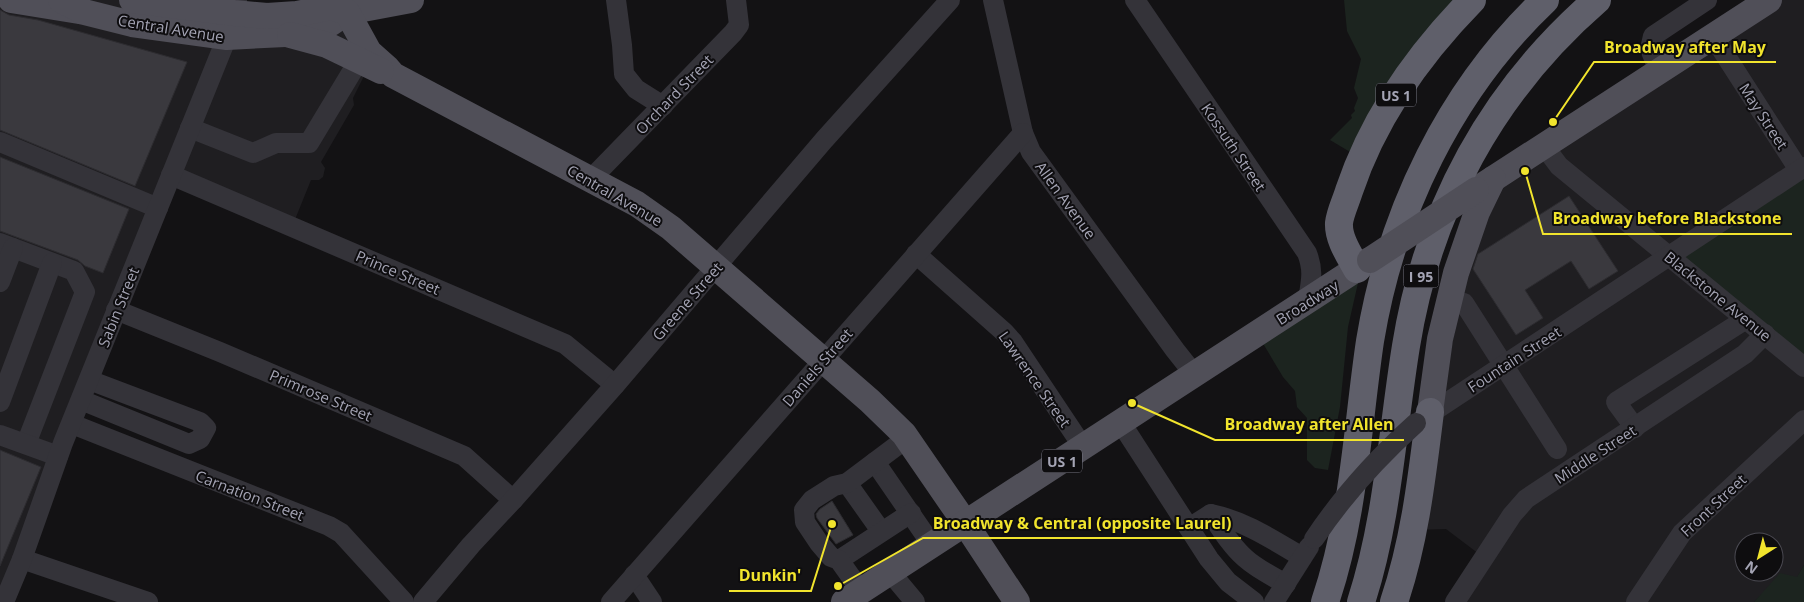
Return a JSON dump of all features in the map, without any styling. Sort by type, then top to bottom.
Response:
[{"type":"highway","name":"US 1","points":[[1363,264],[1342,238],[1339,223],[1357,169],[1377,127],[1411,72],[1436,39],[1472,0]]},
{"type":"highway","name":"I 95","points":[[1325,602],[1337,563],[1352,492],[1367,366],[1375,317],[1386,269],[1401,222],[1424,166],[1457,107],[1506,42],[1545,0]]},
{"type":"highway","name":"I 95","points":[[1361,602],[1372,564],[1382,516],[1410,322],[1428,252],[1445,205],[1473,149],[1503,102],[1549,46],[1598,0]]},
{"type":"highway","points":[[1394,602],[1404,573],[1418,502],[1423,418]]},
{"type":"main road","points":[[11,0],[84,12]]},
{"type":"main road","name":"Central Avenue","points":[[61,0],[84,12],[132,24],[297,14],[340,6],[369,52],[393,75],[655,216],[889,418],[907,438],[966,524],[1011,600]]},
{"type":"main road","name":"Central Avenue","points":[[132,0],[233,17],[285,34]]},
{"type":"main road","points":[[285,34],[331,23],[340,6],[411,0]]},
{"type":"main road","name":"Broadway","points":[[852,597],[1769,0]]},
{"type":"main road","points":[[285,34],[327,45],[393,75]]},
{"type":"main road","points":[[1423,418],[1456,273],[1477,212],[1484,185]]},
{"type":"street","points":[[616,0],[624,74],[636,88],[663,106]]},
{"type":"street","name":"Orchard Street","points":[[590,180],[733,33],[739,25],[736,0]]},
{"type":"street","name":"Greene Street","points":[[423,602],[471,545],[615,385],[824,140],[950,0]]},
{"type":"street","name":"Allen Avenue","points":[[993,0],[1023,133],[1031,152],[1194,374]]},
{"type":"street","name":"Kossuth Street","points":[[1135,0],[1306,253],[1311,265],[1312,276],[1308,300]]},
{"type":"street","points":[[1659,71],[1650,49],[1653,36],[1708,0]]},
{"type":"street","name":"Sabin Street","points":[[4,602],[22,559],[58,456],[233,17]]},
{"type":"street","name":"May Street","points":[[1713,36],[1802,168]]},
{"type":"street","points":[[190,128],[253,153],[276,143],[309,143],[359,60]]},
{"type":"street","name":"Daniels Street","points":[[611,602],[1023,133]]},
{"type":"street","points":[[0,142],[158,208]]},
{"type":"street","name":"Blackstone Avenue","points":[[1544,146],[1559,166],[1804,367]]},
{"type":"street","name":"Fountain Street","points":[[1274,602],[1342,499],[1375,460],[1423,418],[1802,168]]},
{"type":"street","name":"Prince Street","points":[[171,175],[566,344],[615,385]]},
{"type":"street","points":[[0,282],[6,246],[74,271],[85,292],[26,444]]},
{"type":"street","name":"Lawrence Street","points":[[916,254],[1013,342],[1083,447]]},
{"type":"street","points":[[0,402],[52,263]]},
{"type":"street","points":[[1464,304],[1505,365],[1557,449]]},
{"type":"street","name":"Primrose Street","points":[[116,310],[464,456],[513,500]]},
{"type":"street","points":[[1635,428],[1616,402],[1746,319]]},
{"type":"street","name":"Middle Street","points":[[1455,602],[1521,504],[1744,354],[1765,334]]},
{"type":"street","points":[[1663,372],[1680,397]]},
{"type":"street","points":[[81,400],[189,444],[200,439],[206,428],[200,422],[89,380]]},
{"type":"street","name":"Front Street","points":[[1636,602],[1674,544],[1687,528],[1804,420]]},
{"type":"street","points":[[1121,422],[1209,559],[1228,582],[1254,602]]},
{"type":"street","name":"Carnation Street","points":[[72,424],[329,526],[341,533],[404,602]]},
{"type":"street","points":[[0,435],[58,456]]},
{"type":"street","points":[[839,560],[831,557],[818,543],[804,522],[804,510],[812,500],[834,486],[847,483],[907,438]]},
{"type":"street","points":[[875,462],[932,545]]},
{"type":"street","points":[[847,483],[881,531]]},
{"type":"street","points":[[839,560],[911,513]]},
{"type":"street","points":[[1189,528],[1211,514],[1225,516],[1256,530],[1302,557]]},
{"type":"street","points":[[1211,514],[1234,548],[1244,558],[1286,584]]},
{"type":"street","points":[[22,559],[148,602]]},
{"type":"street","points":[[839,560],[852,597]]},
{"type":"street","points":[[890,572],[915,602]]},
{"type":"street","points":[[634,575],[652,602]]},
{"type":"shaded area","points":[[0,0],[172,0],[257,9],[322,0],[371,62],[353,98],[354,105],[321,162],[325,168],[323,177],[319,180],[311,180],[294,222],[173,171],[0,602]]},
{"type":"shaded area","points":[[1344,0],[1467,0],[1362,159],[1330,140],[1352,118],[1351,115],[1355,111],[1354,108],[1358,98],[1354,88],[1361,59],[1347,31]]},
{"type":"shaded area","points":[[1763,0],[1804,0],[1804,565],[1797,578],[1767,589],[1754,602],[1451,602],[1479,554],[1446,529],[1414,530],[1485,184]]},
{"type":"shaded area","points":[[1804,163],[1804,362],[1676,254]]},
{"type":"shaded area","points":[[1365,265],[1358,283],[1348,327],[1340,407],[1328,470],[1315,468],[1307,460],[1307,418],[1297,407],[1295,391],[1283,377],[1258,335]]},
{"type":"shaded area","points":[[1804,565],[1804,602],[1754,602],[1772,582],[1784,582],[1784,574],[1797,577]]},
{"type":"building","points":[[0,10],[9,15],[38,20],[187,62],[135,186],[0,130]]},
{"type":"building","points":[[0,157],[129,209],[103,273],[85,266],[78,260],[0,231]]},
{"type":"building","points":[[1569,196],[1618,271],[1589,289],[1571,261],[1525,290],[1543,318],[1516,335],[1473,269],[1478,254]]},
{"type":"building","points":[[0,450],[41,467],[0,566]]},
{"type":"building","points":[[832,501],[853,535],[836,544],[816,514]]},
{"type":"place","name":"Broadway after May","points":[[1553,122]]},
{"type":"place","name":"Broadway before Blackstone","points":[[1525,171]]},
{"type":"place","name":"Broadway after Allen","points":[[1132,403]]},
{"type":"place","name":"Dunkin'","points":[[832,524]]},
{"type":"place","name":"Broadway & Central (opposite Laurel)","points":[[838,586]]}]
